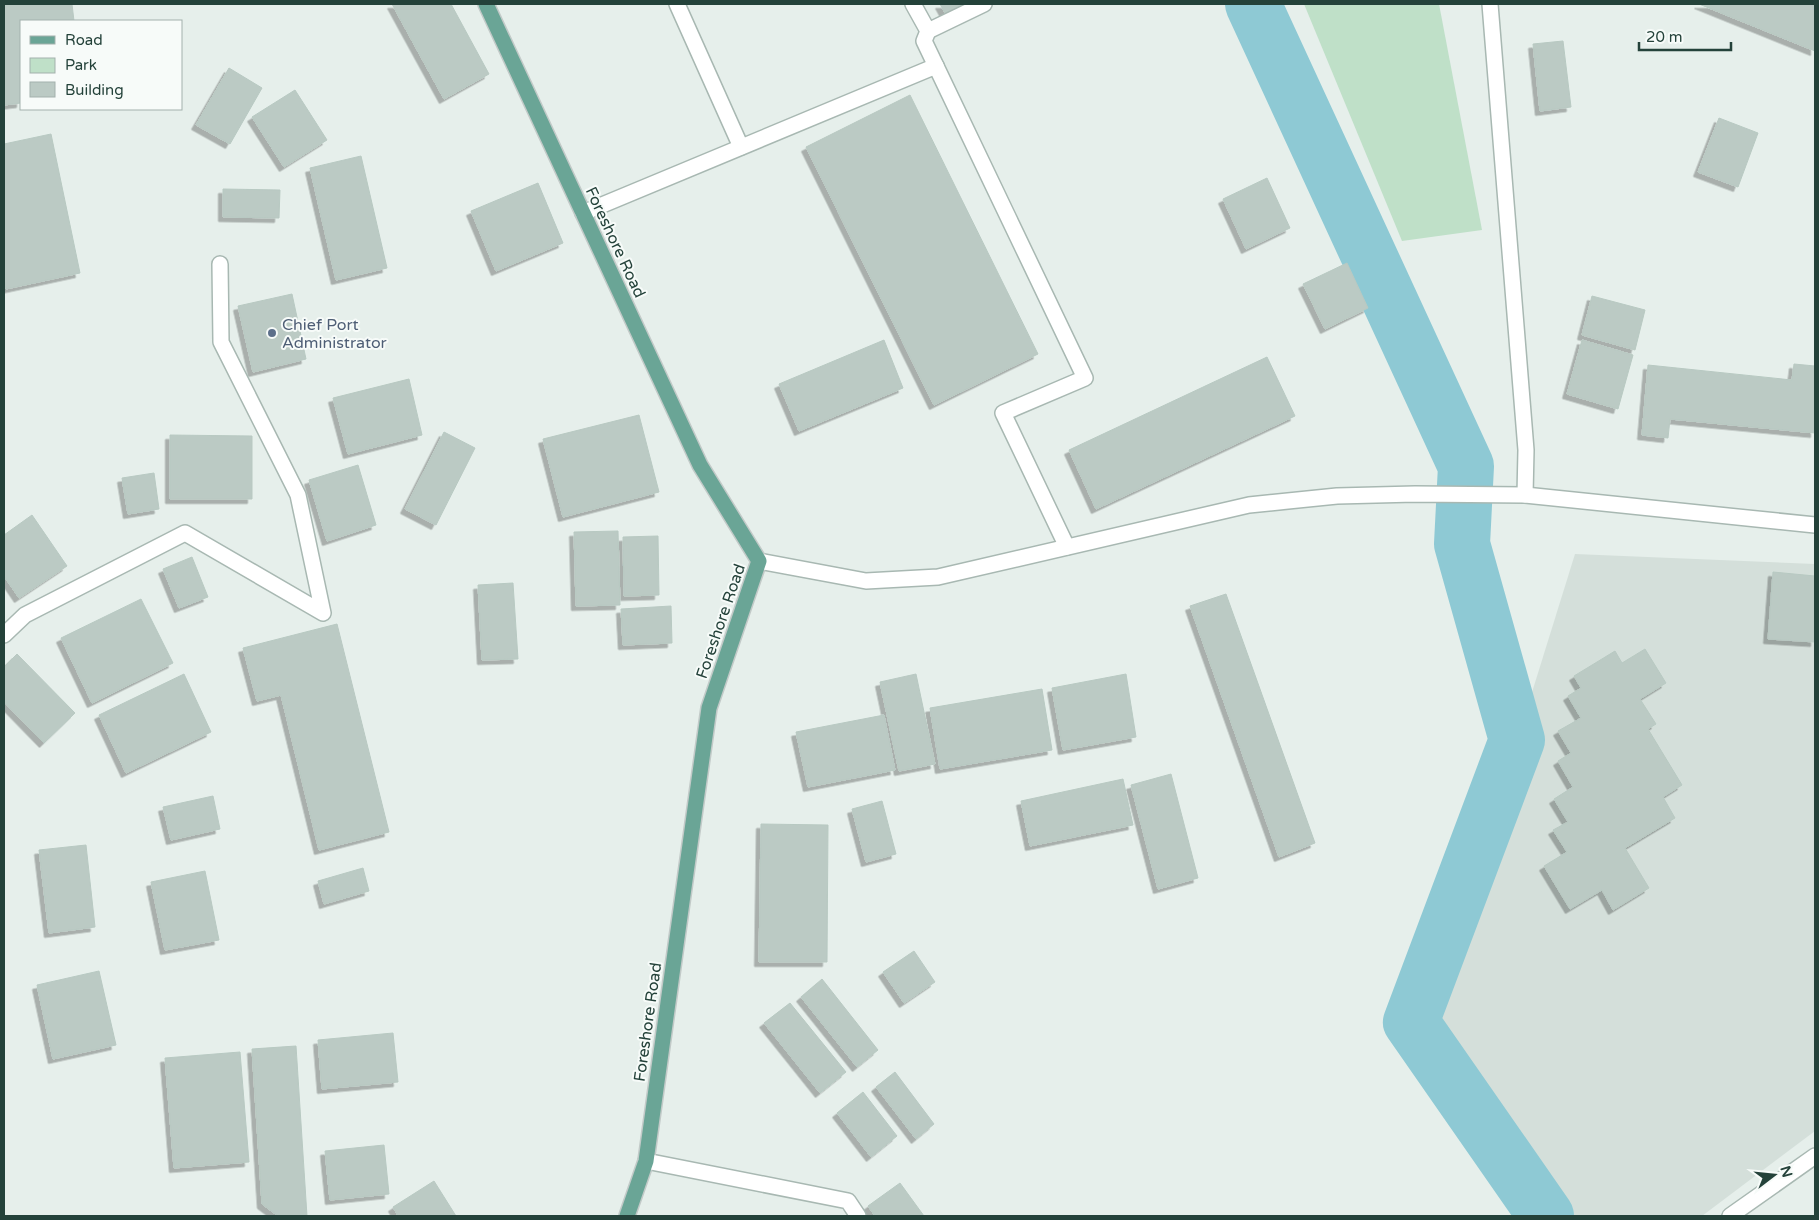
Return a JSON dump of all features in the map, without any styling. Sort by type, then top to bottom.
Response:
[{"type":"main road","name":"Foreshore Road","points":[[486,4],[700,464],[759,561],[709,708],[646,1161],[627,1216]]},
{"type":"street","points":[[678,4],[741,147]]},
{"type":"street","points":[[913,4],[928,31]]},
{"type":"street","points":[[984,4],[928,31],[924,41],[1085,378],[1004,413],[1067,547]]},
{"type":"street","points":[[1490,4],[1526,450],[1525,495]]},
{"type":"street","points":[[583,213],[936,66]]},
{"type":"street","points":[[4,635],[25,615],[184,533],[323,613],[298,495],[221,342],[220,264]]},
{"type":"street","points":[[759,561],[866,581],[938,577],[1250,505],[1337,496],[1525,495],[1815,525]]},
{"type":"street","points":[[1730,1216],[1815,1156]]},
{"type":"street","points":[[646,1161],[848,1201],[858,1216]]},
{"type":"shaded area","points":[[1575,554],[1815,564],[1815,1131],[1702,1216],[1561,1216],[1430,1020]]},
{"type":"green space","points":[[1304,4],[1439,4],[1482,230],[1402,241]]},
{"type":"building","points":[[4,4],[72,4],[74,20],[20,20],[20,103],[4,105]]},
{"type":"building","points":[[392,4],[451,4],[489,74],[444,99]]},
{"type":"building","points":[[940,4],[967,4],[946,15]]},
{"type":"building","points":[[1699,4],[1815,4],[1815,51]]},
{"type":"building","points":[[1563,41],[1571,107],[1540,111],[1533,44]]},
{"type":"building","points":[[229,68],[262,88],[230,144],[196,125]]},
{"type":"building","points":[[295,90],[327,140],[284,167],[252,117]]},
{"type":"building","points":[[910,95],[1038,354],[934,405],[806,147]]},
{"type":"building","points":[[1719,118],[1758,133],[1738,187],[1698,172]]},
{"type":"building","points":[[51,134],[80,273],[6,289],[4,279],[4,144]]},
{"type":"building","points":[[361,156],[387,268],[336,280],[310,168]]},
{"type":"building","points":[[1267,178],[1290,228],[1246,249],[1223,199]]},
{"type":"building","points":[[538,183],[563,243],[496,271],[471,211]]},
{"type":"building","points":[[223,189],[280,190],[279,218],[223,217]]},
{"type":"building","points":[[1347,263],[1368,308],[1325,329],[1303,284]]},
{"type":"building","name":"Chief Port Administrator","points":[[292,294],[306,359],[253,372],[238,306]]},
{"type":"building","points":[[1592,296],[1645,310],[1635,350],[1582,335]]},
{"type":"building","points":[[884,340],[903,388],[799,431],[779,384]]},
{"type":"building","points":[[1582,340],[1633,355],[1618,409],[1567,394]]},
{"type":"building","points":[[1267,357],[1295,416],[1096,509],[1069,450]]},
{"type":"building","points":[[1794,364],[1815,366],[1815,433],[1670,419],[1668,438],[1642,435],[1648,365],[1792,380]]},
{"type":"building","points":[[409,379],[422,435],[348,454],[333,398]]},
{"type":"building","points":[[639,415],[659,492],[563,517],[543,439]]},
{"type":"building","points":[[444,432],[475,448],[436,525],[405,509]]},
{"type":"building","points":[[170,435],[252,436],[252,499],[170,499]]},
{"type":"building","points":[[358,465],[376,525],[327,541],[309,480]]},
{"type":"building","points":[[154,473],[159,509],[128,514],[122,478]]},
{"type":"building","points":[[32,515],[67,566],[19,598],[4,576],[4,535]]},
{"type":"building","points":[[618,531],[620,605],[576,606],[574,532]]},
{"type":"building","points":[[658,536],[659,595],[624,596],[623,537]]},
{"type":"building","points":[[192,557],[208,597],[179,608],[163,569]]},
{"type":"building","points":[[1773,572],[1815,576],[1815,642],[1768,639]]},
{"type":"building","points":[[513,583],[518,659],[482,660],[478,585]]},
{"type":"building","points":[[1226,594],[1315,843],[1279,857],[1190,606]]},
{"type":"building","points":[[141,599],[173,663],[92,703],[61,638]]},
{"type":"building","points":[[671,606],[672,643],[623,645],[621,609]]},
{"type":"building","points":[[337,624],[389,832],[319,850],[281,695],[257,701],[243,648]]},
{"type":"building","points":[[1645,649],[1666,683],[1640,699],[1656,724],[1648,729],[1682,785],[1663,797],[1675,818],[1625,848],[1649,888],[1613,910],[1602,890],[1570,909],[1544,866],[1567,852],[1553,830],[1568,822],[1554,799],[1573,787],[1558,761],[1571,753],[1558,731],[1581,718],[1568,696],[1581,688],[1574,676],[1615,651],[1622,663]]},
{"type":"building","points":[[17,654],[75,713],[44,743],[4,702],[4,667]]},
{"type":"building","points":[[184,674],[211,732],[126,773],[99,715]]},
{"type":"building","points":[[916,674],[935,764],[899,771],[880,682]]},
{"type":"building","points":[[1126,674],[1136,737],[1063,750],[1052,688]]},
{"type":"building","points":[[1042,689],[1052,750],[940,769],[930,708]]},
{"type":"building","points":[[884,715],[895,770],[808,787],[796,732]]},
{"type":"building","points":[[1171,774],[1198,878],[1158,889],[1131,785]]},
{"type":"building","points":[[1123,779],[1133,825],[1030,846],[1021,801]]},
{"type":"building","points":[[213,796],[220,829],[171,840],[163,807]]},
{"type":"building","points":[[882,801],[896,854],[866,862],[852,809]]},
{"type":"building","points":[[761,824],[828,825],[827,962],[759,962]]},
{"type":"building","points":[[86,845],[95,927],[49,933],[39,850]]},
{"type":"building","points":[[363,868],[369,891],[324,904],[318,881]]},
{"type":"building","points":[[205,871],[219,940],[165,950],[151,882]]},
{"type":"building","points":[[914,951],[935,982],[904,1003],[883,972]]},
{"type":"building","points":[[99,971],[116,1045],[53,1059],[37,985]]},
{"type":"building","points":[[822,979],[878,1050],[857,1067],[801,997]]},
{"type":"building","points":[[790,1003],[846,1072],[820,1093],[764,1023]]},
{"type":"building","points":[[393,1033],[398,1082],[322,1089],[318,1040]]},
{"type":"building","points":[[296,1046],[307,1216],[278,1216],[262,1204],[252,1049]]},
{"type":"building","points":[[240,1052],[249,1162],[174,1168],[165,1058]]},
{"type":"building","points":[[895,1072],[934,1124],[916,1139],[876,1087]]},
{"type":"building","points":[[863,1092],[897,1136],[871,1157],[837,1113]]},
{"type":"building","points":[[384,1145],[389,1194],[330,1200],[325,1151]]},
{"type":"building","points":[[434,1181],[456,1216],[398,1216],[393,1207]]},
{"type":"building","points":[[900,1183],[924,1216],[875,1216],[868,1206]]},
{"type":"waterway","points":[[1253,4],[1466,466],[1462,544],[1517,740],[1411,1022],[1546,1216]]},
{"type":"place","name":"Chief Port Administrator","points":[[272,333]]}]
